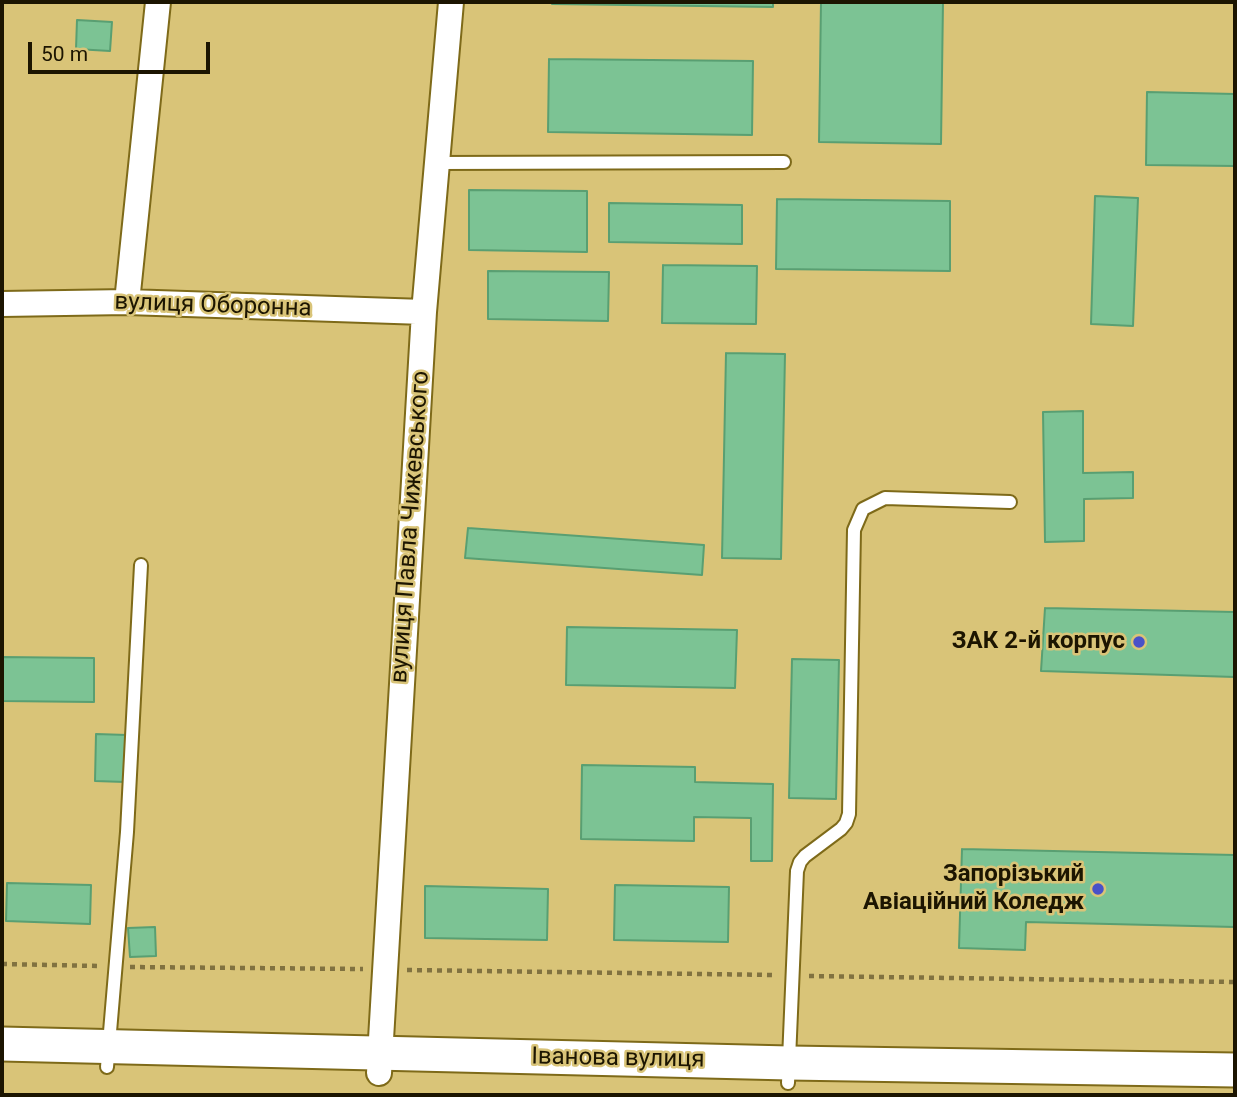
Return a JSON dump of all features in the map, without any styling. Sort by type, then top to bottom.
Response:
[{"type":"main road","name":"Іванова вулиця","points":[[2,1044],[108,1057]]},
{"type":"main road","name":"Іванова вулиця","points":[[2,1065],[108,1057],[789,1073],[1235,1091]]},
{"type":"main road","name":"Іванова вулиця","points":[[789,1073],[1235,1070]]},
{"type":"street","points":[[127,302],[158,2]]},
{"type":"street","name":"вулиця Павла Чижевського","points":[[379,1063],[424,312],[451,2]]},
{"type":"street","name":"вулиця Оборонна","points":[[2,304],[127,302],[424,312]]},
{"type":"lane","points":[[437,163],[784,162]]},
{"type":"lane","points":[[789,1073],[797,871],[800,862],[841,829],[849,814],[854,530],[863,509],[885,498],[1010,502]]},
{"type":"lane","points":[[108,1057],[127,832],[141,565]]},
{"type":"path","points":[[2,964],[1235,982]]},
{"type":"building","points":[[773,2],[773,7],[552,4]]},
{"type":"building","points":[[821,2],[943,2],[941,144],[819,142]]},
{"type":"building","points":[[77,20],[112,22],[110,51],[76,49]]},
{"type":"building","points":[[549,59],[753,61],[752,135],[548,132]]},
{"type":"building","points":[[1147,92],[1235,94],[1235,166],[1146,165]]},
{"type":"building","points":[[469,190],[587,191],[587,252],[469,250]]},
{"type":"building","points":[[1095,196],[1138,198],[1133,326],[1091,324]]},
{"type":"building","points":[[777,199],[950,201],[950,271],[776,269]]},
{"type":"building","points":[[609,203],[742,205],[742,244],[609,242]]},
{"type":"building","points":[[663,265],[757,266],[756,324],[662,323]]},
{"type":"building","points":[[488,271],[609,272],[608,321],[488,319]]},
{"type":"building","points":[[726,353],[785,354],[781,559],[722,558]]},
{"type":"building","points":[[1083,411],[1083,473],[1133,472],[1133,498],[1084,499],[1084,541],[1045,542],[1043,412]]},
{"type":"building","points":[[468,528],[704,545],[702,575],[465,558]]},
{"type":"building","name":"ЗАК 2-й корпус","points":[[1045,608],[1235,612],[1235,677],[1041,671]]},
{"type":"building","points":[[567,627],[737,630],[735,688],[566,685]]},
{"type":"building","points":[[2,657],[94,658],[94,702],[2,701]]},
{"type":"building","points":[[792,659],[839,660],[836,799],[789,798]]},
{"type":"building","points":[[96,734],[127,735],[125,782],[95,781]]},
{"type":"building","points":[[582,765],[695,767],[695,782],[773,784],[772,861],[751,861],[751,818],[694,817],[694,841],[581,839]]},
{"type":"building","name":"Запорізький Авіаційний Коледж","points":[[962,849],[1235,855],[1235,927],[1026,922],[1025,950],[959,948]]},
{"type":"building","points":[[7,883],[91,885],[90,924],[6,921]]},
{"type":"building","points":[[615,885],[729,887],[728,942],[614,940]]},
{"type":"building","points":[[425,886],[548,889],[547,940],[425,938]]},
{"type":"building","points":[[155,927],[156,956],[130,957],[128,928]]},
{"type":"tram line","points":[[2,1094],[135,1095]]},
{"type":"place","name":"ЗАК 2-й корпус","points":[[1139,642]]},
{"type":"place","name":"Запорізький Авіаційний Коледж","points":[[1098,889]]}]
